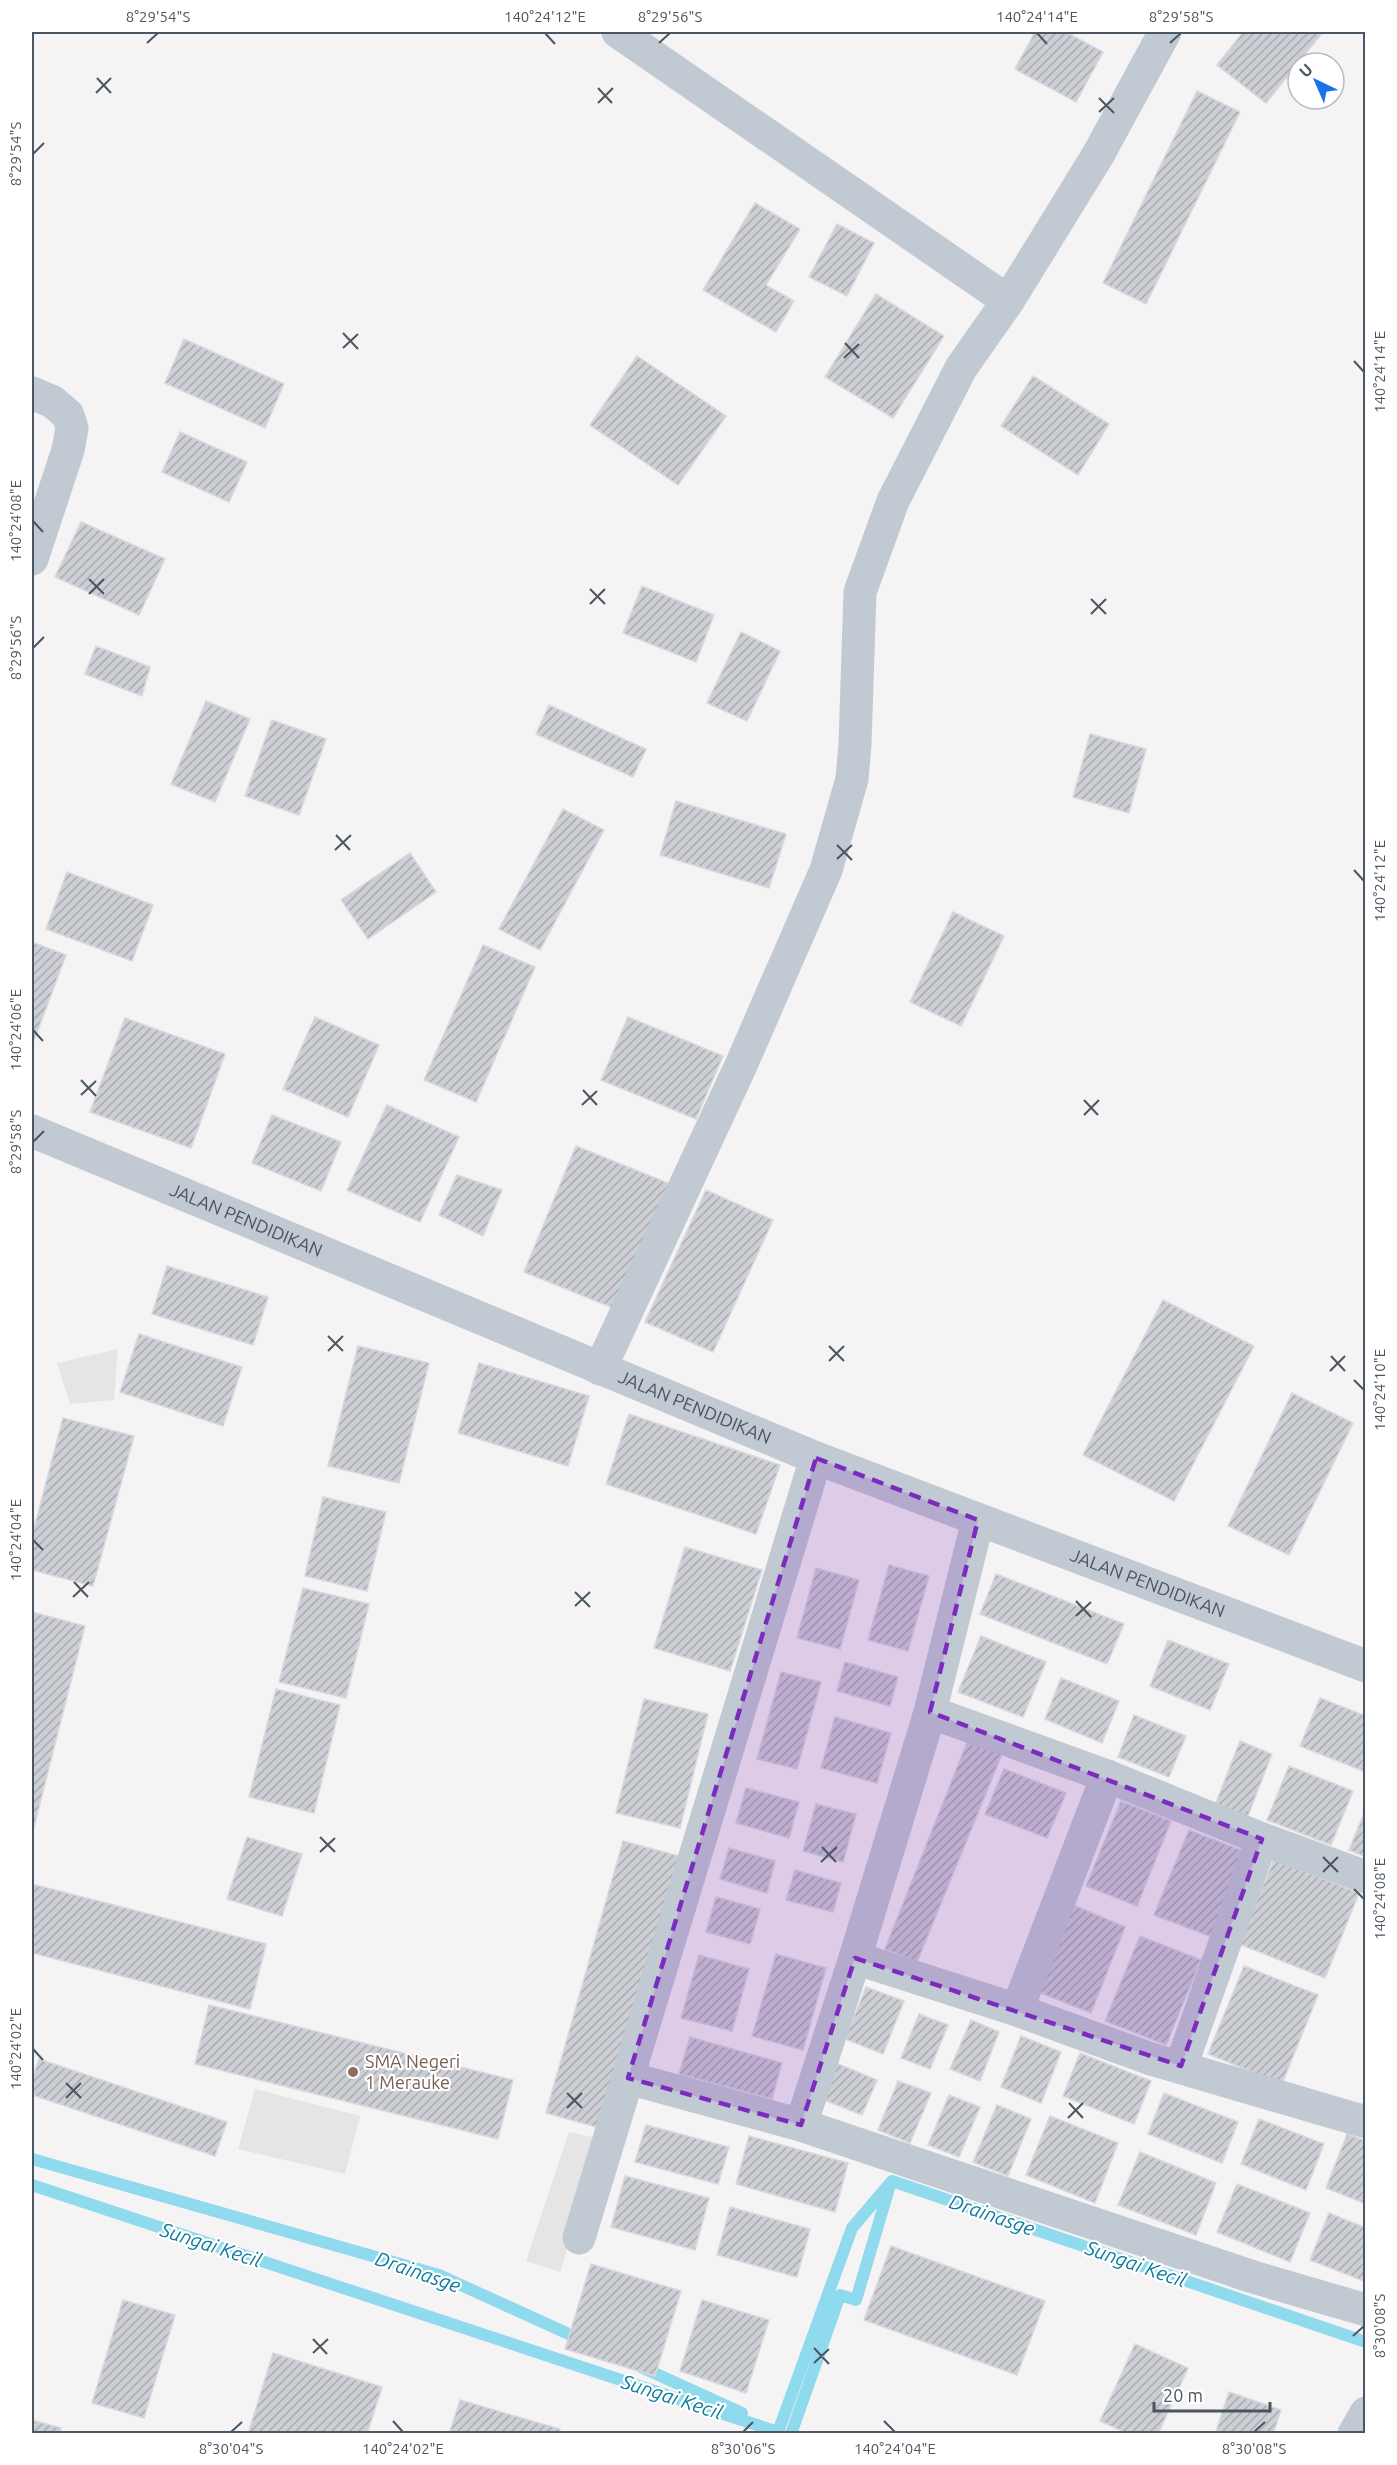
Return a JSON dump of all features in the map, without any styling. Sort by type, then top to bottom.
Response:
[{"type":"street","points":[[618,32],[1008,301]]},
{"type":"street","points":[[600,1369],[742,1063],[826,870],[852,779],[860,592],[872,554],[894,501],[961,368],[1008,301],[1098,155],[1165,32]]},
{"type":"street","points":[[32,393],[53,402],[68,415],[72,428],[68,450],[32,559]]},
{"type":"street","name":"JALAN PENDIDIKAN","points":[[32,1131],[816,1458],[1365,1666]]},
{"type":"street","points":[[579,2238],[816,1458]]},
{"type":"street","points":[[801,2125],[930,1712],[978,1520]]},
{"type":"street","points":[[930,1712],[1107,1776],[1262,1839],[1365,1877]]},
{"type":"street","points":[[1017,2010],[1107,1776]]},
{"type":"street","points":[[1182,2066],[1262,1839]]},
{"type":"street","points":[[855,1958],[1017,2010],[1151,2059],[1182,2066],[1365,2122]]},
{"type":"street","points":[[628,2078],[801,2125],[1253,2277],[1365,2310]]},
{"type":"street","points":[[1354,2433],[1365,2413]]},
{"type":"highlighted area","points":[[816,1458],[978,1520],[930,1712],[1262,1839],[1181,2066],[855,1958],[801,2125],[628,2078]]},
{"type":"shaded area","points":[[118,1349],[114,1400],[70,1404],[57,1363]]},
{"type":"shaded area","name":"SMA Negeri 1 Merauke","points":[[255,2089],[360,2116],[345,2174],[238,2149]]},
{"type":"shaded area","points":[[569,2132],[601,2139],[560,2272],[526,2261]]},
{"type":"building","points":[[1035,32],[1066,32],[1103,52],[1076,102],[1015,69]]},
{"type":"building","points":[[1243,32],[1323,32],[1308,51],[1286,51],[1286,78],[1266,103],[1217,65]]},
{"type":"building","points":[[1197,91],[1240,112],[1146,304],[1103,283]]},
{"type":"building","points":[[755,203],[800,229],[766,285],[794,301],[776,332],[703,290]]},
{"type":"building","points":[[837,224],[874,243],[847,296],[809,277]]},
{"type":"building","points":[[876,294],[944,336],[893,418],[825,377]]},
{"type":"building","points":[[184,339],[284,384],[265,428],[165,383]]},
{"type":"building","points":[[637,356],[726,416],[678,485],[590,425]]},
{"type":"building","points":[[1033,376],[1109,424],[1078,475],[1001,426]]},
{"type":"building","points":[[180,432],[247,462],[229,502],[162,472]]},
{"type":"building","points":[[81,522],[165,559],[139,615],[55,577]]},
{"type":"building","points":[[642,586],[714,615],[696,662],[623,633]]},
{"type":"building","points":[[741,632],[780,651],[747,721],[707,703]]},
{"type":"building","points":[[96,646],[150,667],[142,696],[85,674]]},
{"type":"building","points":[[206,701],[250,719],[215,802],[171,784]]},
{"type":"building","points":[[549,705],[646,749],[633,777],[536,734]]},
{"type":"building","points":[[272,720],[326,739],[299,815],[245,796]]},
{"type":"building","points":[[1090,734],[1146,749],[1129,813],[1073,797]]},
{"type":"building","points":[[676,801],[786,834],[769,888],[660,855]]},
{"type":"building","points":[[563,809],[604,830],[540,950],[499,929]]},
{"type":"building","points":[[410,853],[436,892],[368,939],[341,900]]},
{"type":"building","points":[[67,872],[153,905],[132,961],[46,929]]},
{"type":"building","points":[[953,912],[1004,936],[961,1026],[910,1002]]},
{"type":"building","points":[[32,942],[66,955],[32,1046]]},
{"type":"building","points":[[483,945],[535,967],[476,1102],[424,1080]]},
{"type":"building","points":[[315,1017],[379,1045],[348,1117],[283,1089]]},
{"type":"building","points":[[628,1017],[723,1056],[696,1119],[601,1080]]},
{"type":"building","points":[[125,1018],[225,1054],[191,1148],[90,1112]]},
{"type":"building","points":[[387,1105],[459,1137],[420,1222],[347,1190]]},
{"type":"building","points":[[272,1115],[341,1142],[321,1191],[252,1163]]},
{"type":"building","points":[[576,1146],[675,1186],[623,1312],[524,1272]]},
{"type":"building","points":[[457,1175],[502,1190],[483,1236],[439,1215]]},
{"type":"building","points":[[706,1190],[773,1220],[713,1352],[645,1322]]},
{"type":"building","points":[[167,1266],[268,1297],[253,1345],[152,1314]]},
{"type":"building","points":[[1163,1300],[1254,1346],[1174,1501],[1083,1455]]},
{"type":"building","points":[[139,1334],[242,1367],[223,1426],[120,1392]]},
{"type":"building","points":[[358,1346],[429,1363],[399,1483],[328,1466]]},
{"type":"building","points":[[479,1363],[589,1396],[568,1466],[458,1433]]},
{"type":"building","points":[[1292,1393],[1353,1423],[1289,1555],[1228,1526]]},
{"type":"building","points":[[629,1414],[780,1465],[756,1534],[606,1484]]},
{"type":"building","points":[[63,1418],[134,1436],[93,1586],[32,1570],[32,1536]]},
{"type":"building","points":[[323,1497],[386,1512],[367,1591],[305,1576]]},
{"type":"building","points":[[685,1547],[762,1570],[730,1671],[654,1648]]},
{"type":"building","points":[[889,1565],[929,1576],[908,1651],[868,1640]]},
{"type":"building","points":[[816,1568],[859,1580],[840,1649],[797,1638]]},
{"type":"building","points":[[996,1574],[1124,1624],[1107,1664],[980,1614]]},
{"type":"building","points":[[303,1588],[369,1604],[346,1698],[279,1682]]},
{"type":"building","points":[[32,1612],[85,1626],[32,1835]]},
{"type":"building","points":[[981,1636],[1046,1662],[1023,1717],[958,1692]]},
{"type":"building","points":[[1168,1640],[1229,1664],[1210,1710],[1150,1686]]},
{"type":"building","points":[[845,1662],[898,1677],[890,1706],[837,1691]]},
{"type":"building","points":[[781,1672],[821,1682],[797,1769],[757,1759]]},
{"type":"building","points":[[1061,1678],[1119,1701],[1102,1743],[1045,1719]]},
{"type":"building","points":[[276,1689],[340,1705],[314,1813],[249,1797]]},
{"type":"building","points":[[1320,1698],[1366,1716],[1366,1765],[1363,1771],[1300,1746]]},
{"type":"building","points":[[644,1699],[708,1714],[680,1828],[616,1813]]},
{"type":"building","points":[[1134,1715],[1186,1736],[1169,1777],[1118,1757]]},
{"type":"building","points":[[835,1717],[891,1733],[877,1783],[821,1768]]},
{"type":"building","points":[[968,1740],[1002,1754],[917,1962],[885,1949]]},
{"type":"building","points":[[1240,1741],[1272,1754],[1247,1818],[1215,1805]]},
{"type":"building","points":[[1289,1766],[1353,1791],[1331,1845],[1267,1820]]},
{"type":"building","points":[[1004,1769],[1066,1793],[1047,1838],[985,1814]]},
{"type":"building","points":[[746,1788],[799,1802],[789,1838],[736,1823]]},
{"type":"building","points":[[1121,1801],[1171,1821],[1137,1906],[1086,1886]]},
{"type":"building","points":[[816,1804],[856,1814],[843,1862],[803,1851]]},
{"type":"building","points":[[1366,1808],[1366,1857],[1349,1850]]},
{"type":"building","points":[[1189,1830],[1246,1852],[1212,1937],[1154,1915]]},
{"type":"building","points":[[247,1837],[302,1854],[282,1916],[227,1899]]},
{"type":"building","points":[[623,1841],[683,1857],[607,2130],[546,2113]]},
{"type":"building","points":[[729,1848],[775,1861],[767,1893],[720,1879]]},
{"type":"building","points":[[1274,1859],[1359,1893],[1325,1978],[1239,1944]]},
{"type":"building","points":[[795,1870],[841,1883],[833,1912],[786,1900]]},
{"type":"building","points":[[32,1884],[266,1944],[250,2009],[32,1953]]},
{"type":"building","points":[[716,1897],[760,1909],[750,1944],[706,1932]]},
{"type":"building","points":[[1071,1904],[1125,1927],[1091,2013],[1036,1991]]},
{"type":"building","points":[[1140,1936],[1201,1960],[1166,2045],[1105,2021]]},
{"type":"building","points":[[776,1954],[826,1968],[803,2050],[752,2036]]},
{"type":"building","points":[[699,1955],[749,1969],[732,2031],[681,2018]]},
{"type":"building","points":[[1244,1966],[1318,1995],[1282,2084],[1208,2054]]},
{"type":"building","points":[[866,1987],[904,2001],[883,2054],[845,2039]]},
{"type":"building","name":"SMA Negeri 1 Merauke","points":[[209,2005],[513,2080],[498,2139],[195,2064]]},
{"type":"building","points":[[919,2014],[948,2025],[930,2069],[901,2058]]},
{"type":"building","points":[[971,2020],[999,2032],[980,2081],[950,2069]]},
{"type":"building","points":[[1021,2036],[1061,2052],[1041,2103],[1001,2087]]},
{"type":"building","points":[[690,2037],[782,2063],[772,2099],[679,2074]]},
{"type":"building","points":[[1080,2053],[1151,2081],[1134,2124],[1063,2096]]},
{"type":"building","points":[[39,2059],[227,2122],[215,2156],[32,2095],[32,2079]]},
{"type":"building","points":[[833,2062],[877,2080],[862,2115],[819,2098]]},
{"type":"building","points":[[898,2081],[931,2093],[910,2143],[878,2130]]},
{"type":"building","points":[[1164,2093],[1238,2122],[1222,2163],[1148,2134]]},
{"type":"building","points":[[949,2095],[980,2107],[959,2157],[928,2145]]},
{"type":"building","points":[[997,2105],[1031,2119],[1008,2176],[973,2162]]},
{"type":"building","points":[[1050,2116],[1118,2143],[1095,2203],[1026,2175]]},
{"type":"building","points":[[1259,2119],[1324,2144],[1306,2190],[1241,2164]]},
{"type":"building","points":[[646,2125],[729,2147],[718,2184],[635,2162]]},
{"type":"building","points":[[1347,2134],[1366,2141],[1366,2204],[1326,2188]]},
{"type":"building","points":[[749,2136],[848,2163],[835,2212],[736,2184]]},
{"type":"building","points":[[1140,2152],[1216,2183],[1196,2235],[1118,2205]]},
{"type":"building","points":[[625,2176],[709,2198],[695,2250],[611,2227]]},
{"type":"building","points":[[1237,2184],[1310,2213],[1290,2262],[1217,2232]]},
{"type":"building","points":[[730,2207],[810,2229],[797,2277],[717,2255]]},
{"type":"building","points":[[1329,2213],[1366,2228],[1366,2282],[1310,2260]]},
{"type":"building","points":[[891,2246],[1045,2301],[1017,2375],[864,2320]]},
{"type":"building","points":[[591,2264],[681,2291],[655,2376],[565,2349]]},
{"type":"building","points":[[123,2300],[175,2315],[144,2418],[92,2403]]},
{"type":"building","points":[[702,2300],[769,2320],[746,2393],[680,2371]]},
{"type":"building","points":[[1135,2344],[1188,2368],[1158,2434],[1128,2434],[1100,2421]]},
{"type":"building","points":[[273,2353],[382,2387],[367,2434],[248,2434]]},
{"type":"building","points":[[1229,2392],[1281,2410],[1273,2434],[1215,2434]]},
{"type":"building","points":[[460,2400],[560,2429],[559,2434],[449,2434]]},
{"type":"building","points":[[32,2420],[61,2428],[59,2434],[32,2434]]},
{"type":"waterway","name":"Drainasge","points":[[32,2159],[439,2275],[584,2341]]},
{"type":"waterway","name":"Sungai Kecil","points":[[32,2185],[778,2432],[852,2228],[892,2181],[1366,2342]]},
{"type":"waterway","name":"Drainasge","points":[[791,2434],[840,2295],[856,2300],[890,2185]]},
{"type":"waterway","name":"Drainasge","points":[[641,2367],[742,2413]]},
{"type":"place","name":"SMA Negeri 1 Merauke","points":[[353,2072]]}]
